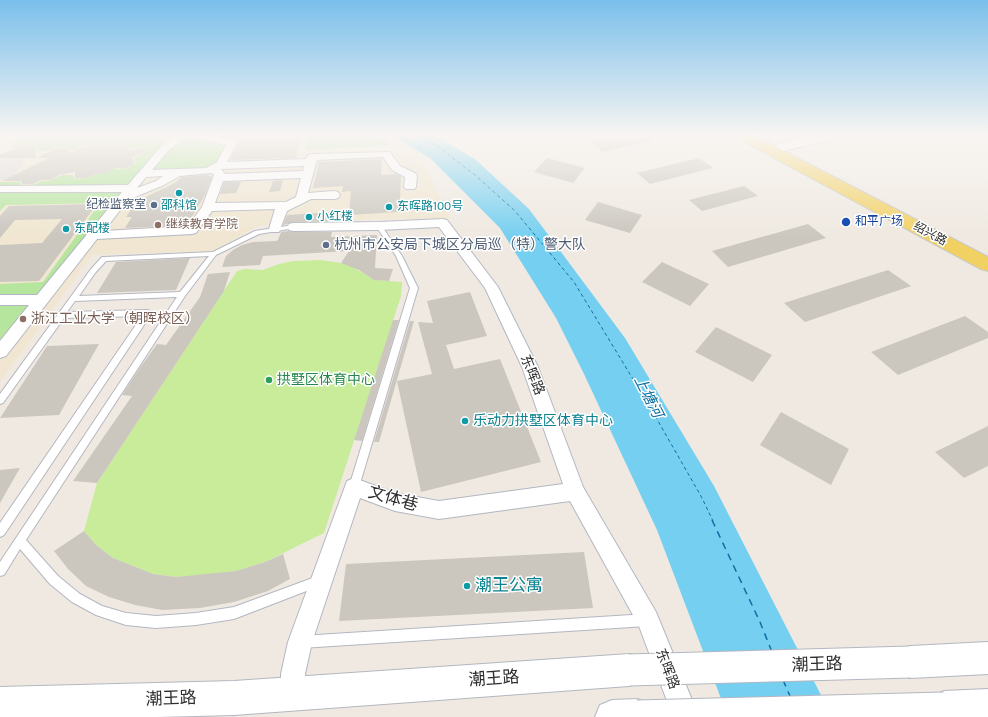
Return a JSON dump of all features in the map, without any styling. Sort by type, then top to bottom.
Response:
[{"type":"main road","name":"绍兴路","points":[[807,169],[988,265]]},
{"type":"main road","name":"绍兴路","points":[[823,169],[988,253]]},
{"type":"main road","name":"潮王路","points":[[0,704],[234,698],[629,670],[910,662],[988,658]]},
{"type":"main road","points":[[625,716],[988,706]]},
{"type":"street","points":[[0,352],[40,300],[147,169]]},
{"type":"street","points":[[217,171],[233,169]]},
{"type":"street","points":[[301,199],[309,169]]},
{"type":"street","points":[[399,169],[411,175],[410,187]]},
{"type":"street","points":[[143,174],[208,171],[308,174]]},
{"type":"street","points":[[93,235],[192,230],[208,207],[217,171]]},
{"type":"street","points":[[0,189],[127,193],[160,183],[177,172]]},
{"type":"street","points":[[281,209],[310,196],[334,195]]},
{"type":"street","points":[[208,207],[283,205],[274,229]]},
{"type":"street","name":"东晖路","points":[[293,227],[379,226],[443,223],[491,287],[530,367],[576,491],[648,620],[686,717]]},
{"type":"street","points":[[0,300],[40,300]]},
{"type":"street","name":"文体巷","points":[[294,693],[293,674],[300,642],[354,487],[395,502],[439,510],[576,491]]},
{"type":"lane","points":[[354,487],[414,288],[398,256],[379,226]]},
{"type":"lane","points":[[0,571],[182,294],[214,254],[257,232],[293,227]]},
{"type":"lane","points":[[0,401],[93,271],[104,259],[214,254]]},
{"type":"lane","points":[[73,299],[182,294]]},
{"type":"lane","points":[[0,532],[148,314],[61,315]]},
{"type":"lane","points":[[20,541],[54,580],[76,598],[100,611],[126,619],[156,622],[196,619],[234,613],[322,580]]},
{"type":"lane","points":[[300,642],[648,620]]},
{"type":"shaded area","name":"浙江工业大学（朝晖校区）","points":[[0,169],[426,169],[450,218],[357,220],[258,226],[212,251],[92,255],[0,382]]},
{"type":"shaded area","points":[[0,169],[18,169],[6,180],[0,180]]},
{"type":"green space","points":[[112,169],[150,169],[0,352],[0,284],[43,282],[100,203],[6,205],[0,211],[0,182],[20,182],[21,186],[49,181],[62,175],[72,175],[75,179],[86,178],[95,174],[103,174]]},
{"type":"green space","name":"拱墅区体育中心","points":[[321,260],[351,266],[375,280],[402,282],[401,296],[324,533],[265,562],[236,571],[206,575],[176,577],[153,574],[113,558],[96,545],[84,531],[97,483],[237,271],[245,269],[263,270],[293,261]]},
{"type":"water","name":"上塘河","points":[[441,169],[486,169],[529,209],[625,338],[714,486],[820,693],[830,717],[728,717],[657,530],[556,318],[500,228]]},
{"type":"building","points":[[26,169],[113,169],[103,174],[95,174],[85,178],[75,178],[75,172],[59,175],[50,180],[41,180],[33,184],[22,184],[21,181],[2,181]]},
{"type":"building","points":[[317,169],[381,169],[381,175],[397,174],[401,176],[400,201],[428,199],[429,210],[349,215],[351,191],[342,192],[343,186],[313,188]]},
{"type":"building","points":[[536,169],[584,169],[573,183],[534,172]]},
{"type":"building","points":[[652,169],[707,169],[650,184],[637,173]]},
{"type":"building","name":"邵科馆","points":[[207,175],[212,177],[205,195],[187,225],[125,228],[132,217],[126,217],[137,201],[175,183],[182,177]]},
{"type":"building","points":[[283,180],[280,191],[269,192],[273,181]]},
{"type":"building","points":[[224,182],[241,182],[236,193],[220,194]]},
{"type":"building","points":[[744,186],[758,196],[702,211],[689,200]]},
{"type":"building","points":[[598,202],[642,215],[630,233],[585,220]]},
{"type":"building","points":[[97,204],[39,281],[0,282],[0,245],[42,243],[62,219],[15,220],[0,238],[0,216],[9,206]]},
{"type":"building","name":"小红楼","points":[[334,212],[333,221],[293,222],[283,225],[287,215]]},
{"type":"building","points":[[808,224],[826,238],[728,267],[712,251]]},
{"type":"building","points":[[281,232],[332,232],[331,237],[377,235],[375,268],[393,269],[389,281],[374,280],[359,270],[341,263],[349,251],[263,256],[260,265],[222,267],[226,256],[242,245],[253,242],[276,241],[278,240]]},
{"type":"building","points":[[190,258],[176,290],[97,293],[116,262]]},
{"type":"building","points":[[662,262],[709,284],[690,306],[642,282]]},
{"type":"building","points":[[888,270],[911,286],[805,322],[784,303]]},
{"type":"building","points":[[230,272],[224,291],[97,483],[73,481],[132,396],[122,395],[157,344],[166,345],[200,297],[208,274]]},
{"type":"building","name":"乐动力拱墅区体育中心","points":[[470,292],[487,336],[446,345],[454,369],[500,359],[541,462],[421,492],[397,381],[432,374],[418,322],[433,323],[427,301]]},
{"type":"building","points":[[965,316],[988,332],[988,338],[898,375],[871,352]]},
{"type":"building","points":[[393,320],[399,320],[362,441],[354,440]]},
{"type":"building","points":[[410,321],[414,321],[379,442],[374,442]]},
{"type":"building","points":[[716,327],[772,355],[753,382],[695,352]]},
{"type":"building","points":[[99,344],[59,415],[0,418],[47,346]]},
{"type":"building","points":[[781,412],[849,449],[831,485],[760,445]]},
{"type":"building","points":[[988,426],[988,466],[964,478],[935,452]]},
{"type":"building","points":[[20,468],[0,503],[0,470]]},
{"type":"building","points":[[84,531],[96,545],[113,558],[153,574],[176,577],[236,571],[265,562],[283,554],[290,579],[268,591],[234,602],[200,608],[162,610],[135,605],[109,597],[86,586],[68,569],[54,551]]},
{"type":"building","name":"潮王公寓","points":[[584,552],[593,608],[339,621],[346,564]]},
{"type":"ferry route","points":[[468,169],[515,211],[574,282],[650,407],[702,498],[713,521]]},
{"type":"ferry route","points":[[712,520],[760,622],[772,652]]},
{"type":"ferry route","points":[[783,680],[790,696]]},
{"type":"place","name":"邵科馆","points":[[179,193]]},
{"type":"place","name":"纪检监察室","points":[[154,205]]},
{"type":"place","name":"东晖路100号","points":[[389,207]]},
{"type":"place","name":"小红楼","points":[[309,217]]},
{"type":"place","name":"和平广场","points":[[846,222]]},
{"type":"place","name":"继续教育学院","points":[[158,225]]},
{"type":"place","name":"东配楼","points":[[66,229]]},
{"type":"place","name":"杭州市公安局下城区分局巡（特）警大队","points":[[326,245]]},
{"type":"place","name":"浙江工业大学（朝晖校区）","points":[[23,319]]},
{"type":"place","name":"拱墅区体育中心","points":[[269,380]]},
{"type":"place","name":"乐动力拱墅区体育中心","points":[[465,421]]},
{"type":"place","name":"潮王公寓","points":[[467,586]]}]
